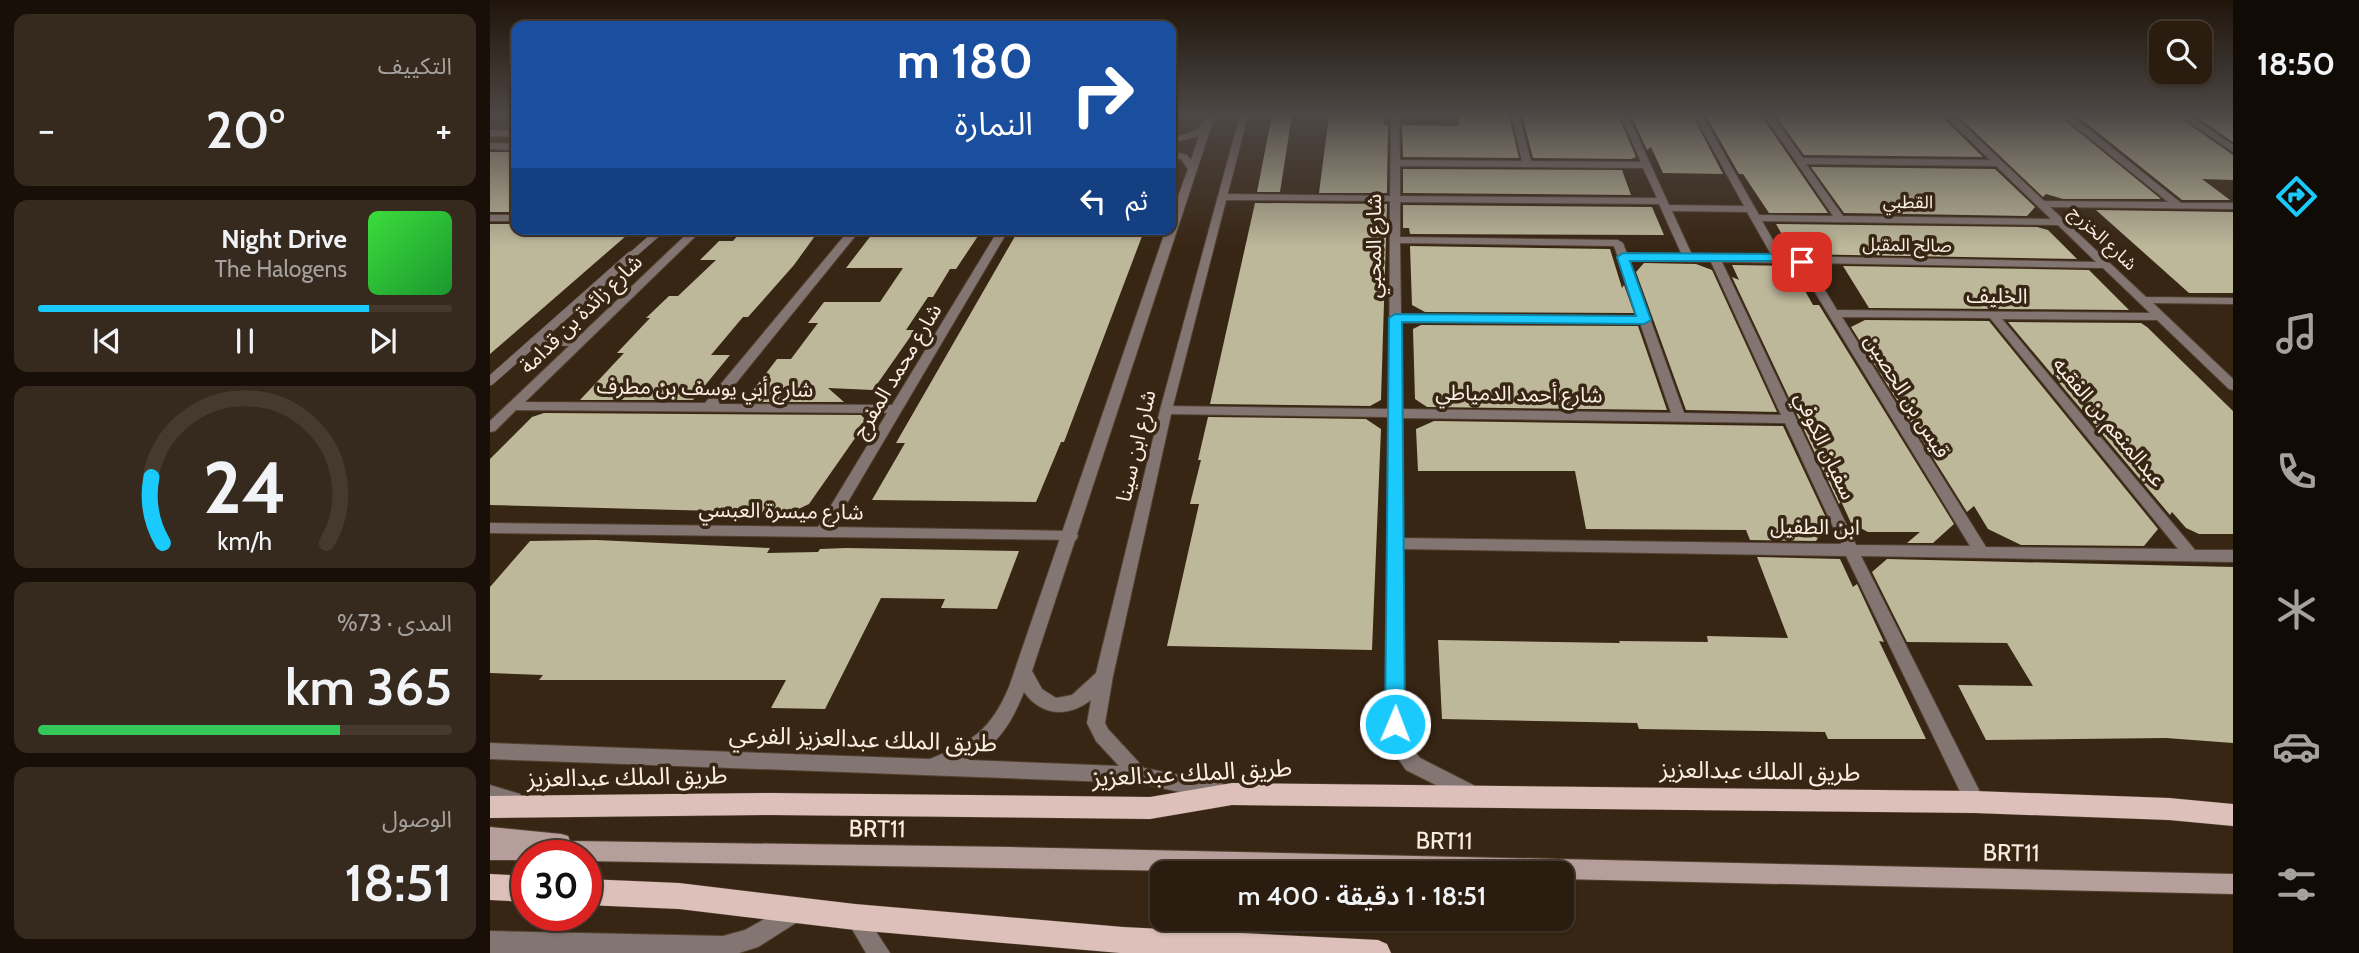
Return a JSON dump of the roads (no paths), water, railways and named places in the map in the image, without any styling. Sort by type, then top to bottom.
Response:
[{"type":"main road","name":"طريق الملك عبدالعزيز","points":[[490,807],[771,804],[1150,808],[1232,794],[1975,802],[2169,809],[2233,815]]},
{"type":"main road","name":"BRT11","points":[[490,836],[653,852]]},
{"type":"main road","name":"BRT11","points":[[490,850],[1131,859],[2233,884]]},
{"type":"main road","points":[[490,887],[511,888]]},
{"type":"main road","points":[[602,893],[679,897],[1130,947],[1378,953]]},
{"type":"street","points":[[1186,159],[1191,167]]},
{"type":"street","name":"شارع ابن سينا","points":[[1176,213],[1194,159]]},
{"type":"street","name":"شارع ابن سينا","points":[[1139,775],[1102,735],[1096,723],[1104,677],[1166,410],[1232,159]]},
{"type":"street","name":"شارع المحبي","points":[[1395,159],[1395,724],[1399,747],[1413,764],[1475,796]]},
{"type":"street","points":[[1526,159],[1527,164]]},
{"type":"street","points":[[1645,159],[1688,257]]},
{"type":"street","points":[[1723,159],[1778,258]]},
{"type":"street","name":"شارع الخزرج","points":[[1994,159],[2233,386]]},
{"type":"street","points":[[2121,159],[2179,206]]},
{"type":"street","points":[[1800,161],[1998,163]]},
{"type":"street","points":[[1800,161],[1840,219]]},
{"type":"street","points":[[1395,163],[1647,165]]},
{"type":"street","name":"القطبي","points":[[1222,197],[1664,204],[1754,214],[1840,219],[2060,222]]},
{"type":"street","points":[[2042,204],[2233,206]]},
{"type":"street","points":[[490,218],[511,218]]},
{"type":"street","name":"شارع زائدة بن قدامة","points":[[490,428],[692,235]]},
{"type":"street","points":[[710,406],[851,235]]},
{"type":"street","name":"شارع محمد المفرج","points":[[823,532],[1000,235]]},
{"type":"street","name":"شارع ابن سينا","points":[[927,768],[970,751],[995,729],[1024,672],[1034,635],[1071,536],[1169,235]]},
{"type":"street","points":[[1395,240],[1618,243],[1679,417]]},
{"type":"street","name":"صالح المقبل","points":[[1623,257],[2106,265]]},
{"type":"street","name":"سفيان الكوفي","points":[[1714,257],[1788,419],[1975,802]]},
{"type":"street","name":"قيس بن الحصين","points":[[1802,262],[1980,551]]},
{"type":"street","points":[[2143,300],[2233,302]]},
{"type":"street","name":"الخليف","points":[[1833,313],[2161,317]]},
{"type":"street","name":"عبدالمنعم بن الفقيه","points":[[1993,315],[2192,555]]},
{"type":"street","points":[[1395,318],[1644,320]]},
{"type":"street","name":"شارع أبي يوسف بن مطرف","points":[[513,406],[896,409]]},
{"type":"street","name":"شارع أحمد الدمياطي","points":[[1166,410],[1788,419]]},
{"type":"street","name":"شارع ميسرة العبسي","points":[[490,528],[1071,536]]},
{"type":"street","name":"ابن الطفيل","points":[[1397,544],[1850,548],[2233,556]]},
{"type":"street","points":[[1024,672],[1029,688],[1038,699],[1054,705],[1077,701],[1104,677]]},
{"type":"street","name":"طريق الملك عبدالعزيز الفرعي","points":[[490,751],[1139,775],[1232,794]]},
{"type":"street","points":[[490,794],[535,805]]},
{"type":"street","points":[[2169,809],[2233,805]]},
{"type":"street","points":[[490,942],[723,947],[750,939],[797,910]]},
{"type":"street","points":[[855,917],[879,953]]},
{"type":"lane","points":[[490,380],[655,235]]},
{"type":"lane","points":[[534,342],[581,341]]}]
